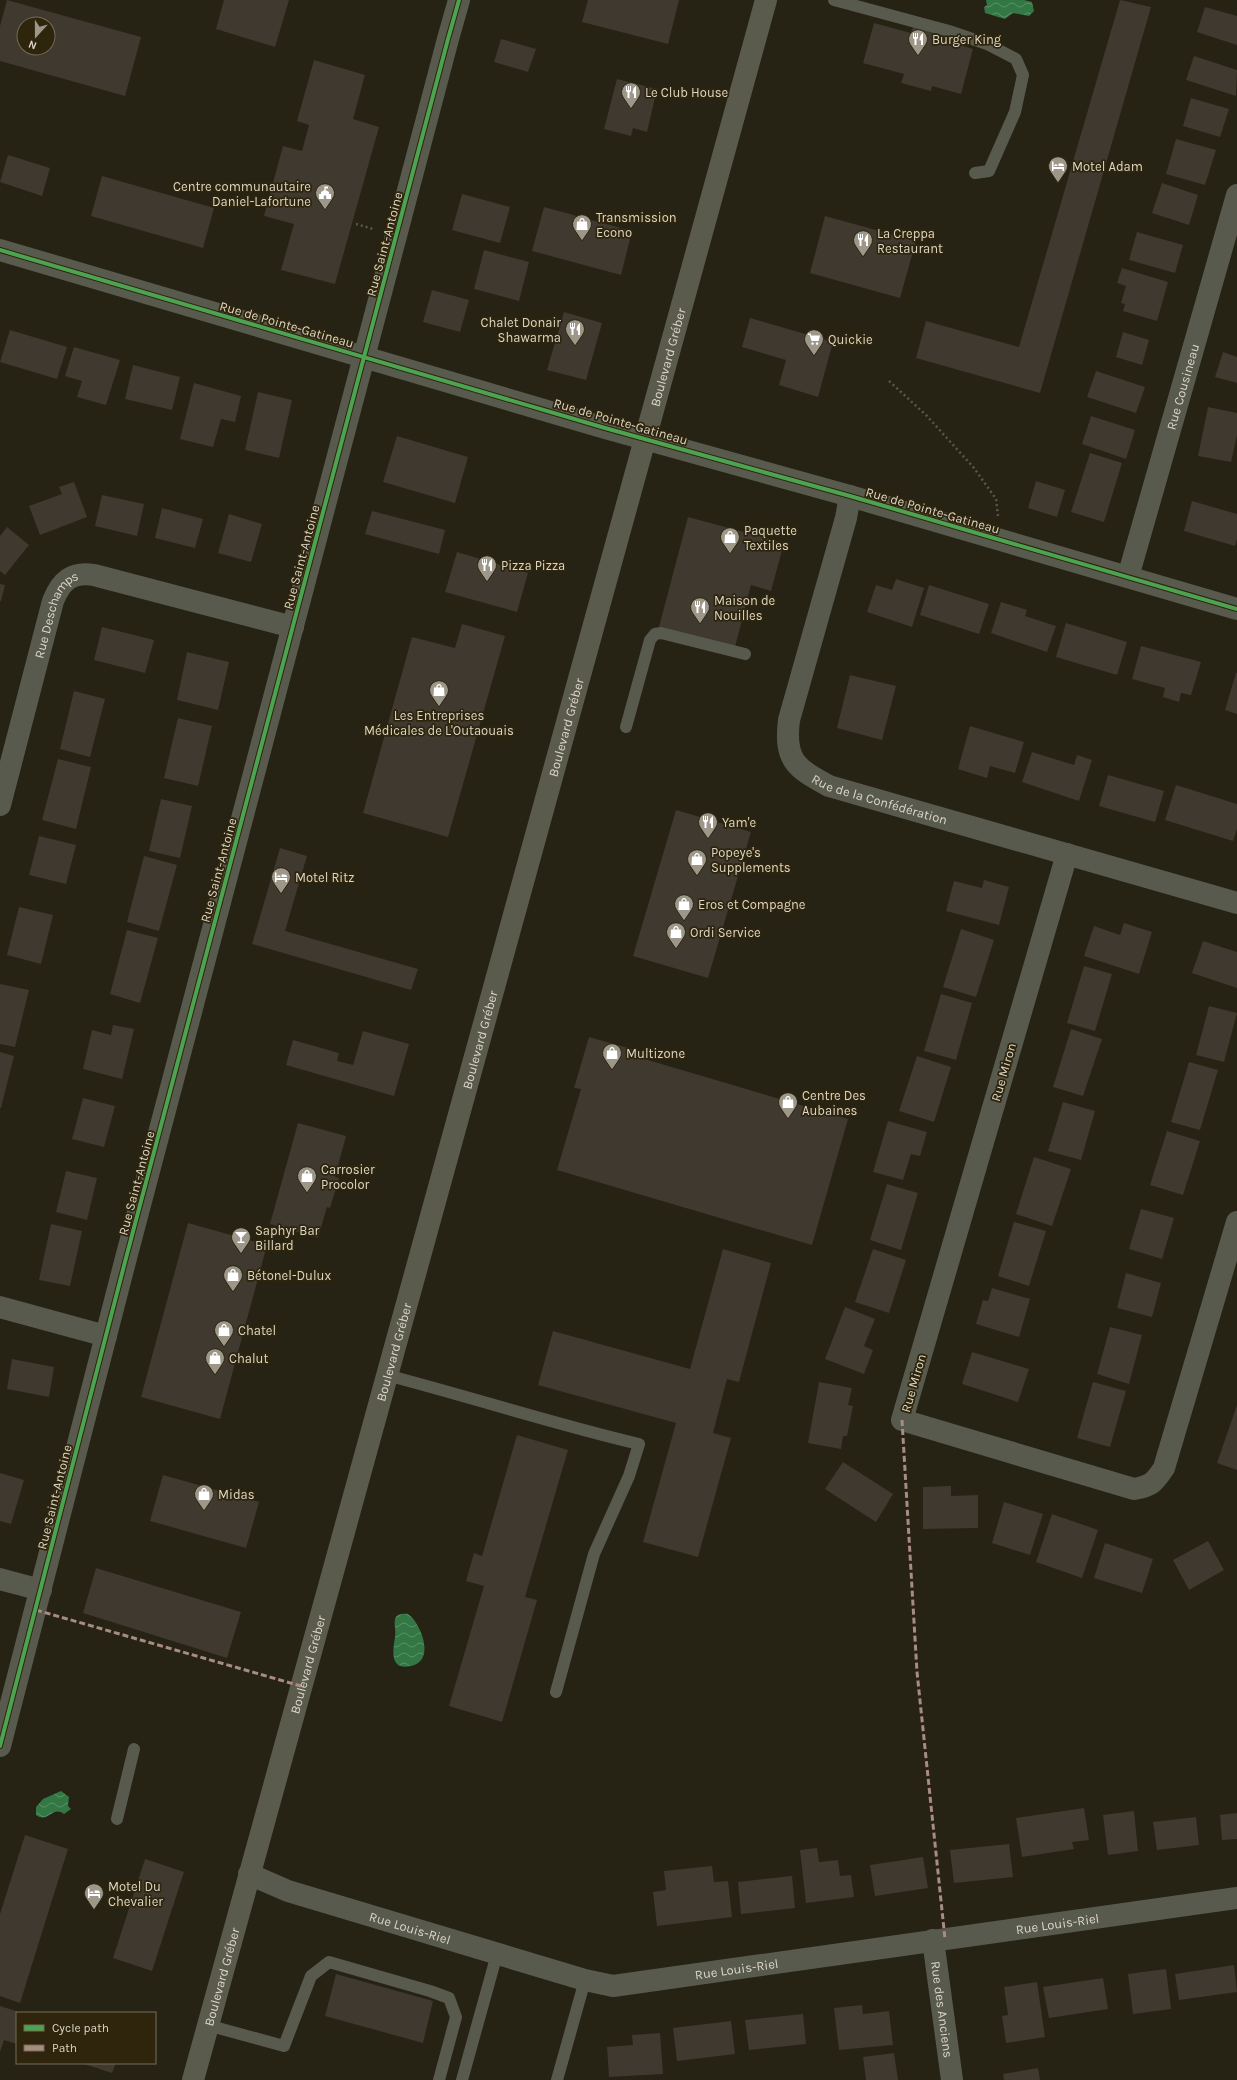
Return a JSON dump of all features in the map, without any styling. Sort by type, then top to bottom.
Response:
[{"type":"main road","name":"Boulevard Gréber","points":[[192,2080],[766,0]]},
{"type":"street","name":"Rue Saint-Antoine","points":[[0,1746],[106,1336],[448,39],[460,0]]},
{"type":"street","name":"Rue Cousineau","points":[[1128,577],[1237,196]]},
{"type":"street","name":"Rue de Pointe-Gatineau","points":[[0,250],[364,357],[850,496],[1237,609]]},
{"type":"street","name":"Rue de la Confédération","points":[[850,496],[846,518],[789,720],[786,741],[793,760],[807,774],[829,786],[1237,903]]},
{"type":"street","name":"Rue Deschamps","points":[[0,805],[53,601],[58,589],[74,575],[84,573],[94,575],[293,628]]},
{"type":"street","name":"Rue Miron","points":[[1067,854],[902,1420],[1134,1489],[1148,1486],[1156,1480],[1164,1468],[1237,1222]]},
{"type":"street","points":[[0,1306],[106,1336]]},
{"type":"street","points":[[0,1579],[41,1590]]},
{"type":"street","name":"Rue Louis-Riel","points":[[250,1874],[288,1891],[585,1980],[613,1986],[1237,1898]]},
{"type":"street","name":"Rue des Anciens","points":[[932,1940],[952,2080]]},
{"type":"lane","points":[[834,0],[949,31],[988,44],[1016,59],[1023,75],[1015,112],[989,171],[975,172]]},
{"type":"lane","points":[[626,727],[650,640],[655,634],[661,633],[745,654]]},
{"type":"lane","points":[[386,1376],[474,1398],[588,1432],[639,1444],[629,1476],[594,1554],[556,1692]]},
{"type":"lane","points":[[117,1819],[134,1749]]},
{"type":"lane","points":[[462,2080],[497,1954]]},
{"type":"lane","points":[[207,2025],[284,2046],[311,1976],[329,1962],[430,1991],[448,1998],[456,2017],[439,2080]]},
{"type":"lane","points":[[557,2080],[585,1980]]},
{"type":"path","points":[[356,224],[373,229]]},
{"type":"path","points":[[889,381],[926,415],[974,468],[996,499],[999,518]]},
{"type":"water","points":[[986,0],[1024,0],[1032,2],[1034,11],[1029,16],[1013,13],[1005,19],[985,13],[984,7],[987,5]]},
{"type":"water","points":[[408,1614],[413,1619],[421,1633],[424,1642],[424,1650],[423,1657],[419,1663],[404,1667],[396,1662],[393,1653],[395,1621],[398,1615]]},
{"type":"water","points":[[61,1791],[69,1797],[68,1806],[71,1809],[64,1814],[56,1812],[44,1817],[36,1815],[36,1807],[43,1799]]},
{"type":"building","points":[[7,0],[141,37],[125,96],[0,61],[0,26]]},
{"type":"building","points":[[224,0],[289,0],[275,47],[216,29]]},
{"type":"building","points":[[588,0],[679,0],[668,44],[582,22]]},
{"type":"building","points":[[1120,0],[1151,7],[1040,393],[916,358],[926,321],[1019,347]]},
{"type":"building","points":[[1205,7],[1237,16],[1237,45],[1197,32]]},
{"type":"building","name":"Burger King","points":[[874,23],[911,33],[913,27],[964,42],[963,46],[973,49],[961,94],[932,86],[931,91],[901,83],[904,74],[863,63]]},
{"type":"building","points":[[501,39],[536,49],[528,72],[494,62]]},
{"type":"building","points":[[1194,56],[1237,70],[1236,96],[1186,80]]},
{"type":"building","points":[[314,60],[365,75],[353,119],[379,127],[335,284],[281,270],[294,224],[264,216],[283,146],[302,151],[309,125],[297,121]]},
{"type":"building","name":"Le Club House","points":[[617,79],[657,89],[647,132],[633,128],[631,136],[604,129]]},
{"type":"building","points":[[1191,98],[1229,109],[1220,137],[1183,126]]},
{"type":"building","points":[[1176,139],[1216,150],[1205,185],[1166,174]]},
{"type":"building","points":[[8,155],[50,168],[42,196],[0,182]]},
{"type":"building","points":[[102,176],[214,208],[203,248],[91,216]]},
{"type":"building","points":[[1162,183],[1198,195],[1189,225],[1152,213]]},
{"type":"building","points":[[462,194],[510,207],[500,243],[452,230]]},
{"type":"building","name":"Transmission Econo","points":[[544,207],[632,231],[621,275],[532,251]]},
{"type":"building","name":"La Creppa Restaurant","points":[[825,216],[916,241],[900,298],[810,273]]},
{"type":"building","points":[[1137,232],[1183,245],[1175,273],[1129,260]]},
{"type":"building","points":[[484,250],[529,262],[519,301],[474,289]]},
{"type":"building","points":[[1122,268],[1168,282],[1157,321],[1123,311],[1125,304],[1121,303],[1126,286],[1117,283]]},
{"type":"building","points":[[432,290],[469,300],[460,332],[423,322]]},
{"type":"building","name":"Chalet Donair Shawarma","points":[[564,312],[602,323],[586,380],[547,370]]},
{"type":"building","points":[[750,318],[833,342],[818,397],[779,385],[786,360],[742,347]]},
{"type":"building","points":[[10,330],[67,347],[57,379],[0,362]]},
{"type":"building","points":[[1123,332],[1149,340],[1142,365],[1116,357]]},
{"type":"building","points":[[74,347],[120,360],[106,405],[77,397],[82,381],[65,376]]},
{"type":"building","points":[[1223,352],[1237,357],[1237,383],[1215,377]]},
{"type":"building","points":[[133,365],[180,377],[172,410],[125,399]]},
{"type":"building","points":[[1096,371],[1145,387],[1136,413],[1087,397]]},
{"type":"building","points":[[194,383],[241,396],[235,422],[221,419],[213,447],[180,439]]},
{"type":"building","points":[[258,392],[292,400],[279,458],[245,450]]},
{"type":"building","points":[[1208,407],[1237,413],[1237,435],[1231,462],[1198,456]]},
{"type":"building","points":[[1091,416],[1135,430],[1126,459],[1082,444]]},
{"type":"building","points":[[397,436],[468,457],[455,503],[383,482]]},
{"type":"building","points":[[1090,453],[1122,463],[1104,522],[1071,512]]},
{"type":"building","points":[[1036,481],[1065,490],[1057,517],[1028,508]]},
{"type":"building","points":[[74,482],[87,517],[40,535],[29,506],[62,494],[59,487]]},
{"type":"building","points":[[102,495],[144,504],[137,536],[95,526]]},
{"type":"building","points":[[1192,501],[1237,514],[1237,539],[1235,546],[1184,531]]},
{"type":"building","points":[[162,508],[203,519],[195,548],[155,538]]},
{"type":"building","points":[[372,511],[445,530],[439,554],[365,534]]},
{"type":"building","points":[[229,514],[262,524],[251,562],[218,553]]},
{"type":"building","points":[[688,517],[784,543],[771,591],[751,585],[735,647],[659,627]]},
{"type":"building","points":[[7,527],[29,545],[5,575],[0,571],[0,536]]},
{"type":"building","name":"Pizza Pizza","points":[[457,552],[528,573],[517,612],[445,592]]},
{"type":"building","points":[[896,579],[924,588],[912,627],[867,612],[876,585],[892,590]]},
{"type":"building","points":[[0,584],[5,585],[1,601],[0,601]]},
{"type":"building","points":[[929,585],[989,604],[979,634],[920,615]]},
{"type":"building","points":[[1001,602],[1027,610],[1025,616],[1056,626],[1047,652],[991,633]]},
{"type":"building","points":[[1066,623],[1127,642],[1117,675],[1056,657]]},
{"type":"building","name":"Les Entreprises Médicales de L'Outaouais","points":[[462,624],[505,636],[448,837],[363,813],[412,637],[455,648]]},
{"type":"building","points":[[102,627],[154,640],[145,673],[94,660]]},
{"type":"building","points":[[1141,646],[1201,662],[1191,695],[1181,693],[1179,702],[1163,697],[1165,688],[1132,679]]},
{"type":"building","points":[[187,652],[229,662],[218,710],[177,700]]},
{"type":"building","points":[[1237,673],[1237,714],[1225,710]]},
{"type":"building","points":[[850,675],[896,686],[882,740],[837,728]]},
{"type":"building","points":[[74,691],[105,699],[90,757],[60,749]]},
{"type":"building","points":[[178,718],[212,726],[198,786],[164,778]]},
{"type":"building","points":[[970,726],[1024,742],[1015,773],[990,766],[987,778],[958,769]]},
{"type":"building","points":[[1032,752],[1074,765],[1077,755],[1092,760],[1079,801],[1022,782]]},
{"type":"building","points":[[58,759],[91,767],[76,829],[42,820]]},
{"type":"building","points":[[1108,775],[1164,791],[1155,822],[1099,806]]},
{"type":"building","points":[[1176,785],[1237,804],[1237,829],[1233,841],[1165,820]]},
{"type":"building","points":[[161,799],[192,806],[180,858],[149,851]]},
{"type":"building","points":[[676,810],[751,832],[708,978],[633,956]]},
{"type":"building","points":[[39,836],[76,845],[66,884],[29,875]]},
{"type":"building","name":"Motel Ritz","points":[[280,848],[307,856],[285,931],[418,969],[411,990],[252,944]]},
{"type":"building","points":[[144,856],[177,865],[159,931],[127,922]]},
{"type":"building","points":[[984,880],[1009,887],[999,925],[946,911],[954,881],[982,888]]},
{"type":"building","points":[[19,907],[53,915],[41,964],[7,955]]},
{"type":"building","points":[[1124,923],[1152,932],[1139,974],[1084,956],[1094,926],[1120,935]]},
{"type":"building","points":[[961,929],[994,940],[976,997],[943,987]]},
{"type":"building","points":[[127,930],[158,938],[140,1003],[110,994]]},
{"type":"building","points":[[1203,941],[1237,952],[1237,988],[1192,973]]},
{"type":"building","points":[[1084,966],[1112,974],[1095,1031],[1067,1023]]},
{"type":"building","points":[[0,984],[29,990],[15,1047],[0,1044]]},
{"type":"building","points":[[941,994],[972,1003],[956,1060],[924,1051]]},
{"type":"building","points":[[1209,1006],[1237,1013],[1224,1062],[1196,1055]]},
{"type":"building","points":[[113,1025],[134,1029],[122,1079],[83,1069],[92,1030],[111,1035]]},
{"type":"building","points":[[1071,1029],[1102,1039],[1083,1096],[1053,1087]]},
{"type":"building","points":[[363,1031],[409,1044],[394,1096],[286,1065],[293,1040],[339,1053],[337,1061],[353,1065]]},
{"type":"building","points":[[589,1037],[650,1054],[648,1060],[848,1119],[812,1245],[557,1170],[581,1089],[574,1088]]},
{"type":"building","points":[[0,1052],[14,1056],[1,1108],[0,1108]]},
{"type":"building","points":[[917,1056],[951,1067],[934,1122],[899,1111]]},
{"type":"building","points":[[1189,1062],[1218,1070],[1200,1130],[1171,1122]]},
{"type":"building","points":[[83,1098],[115,1106],[104,1147],[72,1139]]},
{"type":"building","points":[[1063,1102],[1095,1111],[1081,1160],[1048,1151]]},
{"type":"building","points":[[888,1121],[927,1132],[920,1156],[911,1154],[903,1180],[873,1172]]},
{"type":"building","name":"Carrosier Procolor","points":[[298,1123],[346,1136],[335,1177],[339,1178],[330,1208],[327,1207],[318,1238],[270,1224]]},
{"type":"building","points":[[1167,1131],[1200,1141],[1183,1195],[1150,1185]]},
{"type":"building","points":[[1034,1157],[1071,1169],[1052,1226],[1016,1214]]},
{"type":"building","points":[[66,1171],[97,1178],[87,1220],[56,1212]]},
{"type":"building","points":[[887,1184],[918,1193],[901,1250],[870,1240]]},
{"type":"building","points":[[1141,1209],[1174,1218],[1162,1259],[1129,1249]]},
{"type":"building","points":[[1014,1222],[1046,1231],[1029,1286],[998,1276]]},
{"type":"building","points":[[188,1223],[267,1245],[220,1419],[141,1397]]},
{"type":"building","points":[[51,1224],[82,1231],[70,1286],[39,1280]]},
{"type":"building","points":[[723,1249],[771,1263],[739,1382],[727,1379],[713,1433],[731,1438],[698,1557],[643,1542],[676,1423],[538,1385],[553,1331],[690,1369]]},
{"type":"building","points":[[873,1249],[906,1260],[889,1313],[855,1302]]},
{"type":"building","points":[[1126,1273],[1161,1283],[1152,1317],[1117,1308]]},
{"type":"building","points":[[992,1288],[1030,1299],[1019,1337],[976,1324],[983,1300],[988,1301]]},
{"type":"building","points":[[845,1307],[875,1319],[864,1346],[873,1350],[864,1374],[825,1359]]},
{"type":"building","points":[[1110,1327],[1142,1335],[1129,1384],[1097,1374]]},
{"type":"building","points":[[972,1352],[1029,1369],[1018,1402],[962,1384]]},
{"type":"building","points":[[12,1359],[54,1367],[49,1397],[7,1389]]},
{"type":"building","points":[[819,1382],[852,1388],[848,1405],[853,1406],[847,1436],[843,1436],[841,1449],[808,1443]]},
{"type":"building","points":[[1093,1382],[1126,1391],[1110,1447],[1077,1438]]},
{"type":"building","points":[[1237,1405],[1237,1470],[1217,1463]]},
{"type":"building","points":[[517,1435],[568,1450],[525,1597],[537,1600],[502,1722],[449,1706],[484,1586],[466,1581],[474,1553],[482,1556]]},
{"type":"building","points":[[843,1462],[893,1494],[876,1522],[825,1489]]},
{"type":"building","points":[[0,1473],[24,1480],[11,1524],[0,1521]]},
{"type":"building","name":"Midas","points":[[163,1475],[259,1502],[246,1548],[150,1521]]},
{"type":"building","points":[[951,1486],[951,1496],[978,1495],[978,1528],[923,1529],[923,1487]]},
{"type":"building","points":[[1004,1502],[1043,1514],[1030,1555],[992,1543]]},
{"type":"building","points":[[1052,1514],[1098,1530],[1082,1578],[1036,1562]]},
{"type":"building","points":[[1208,1541],[1224,1570],[1189,1590],[1173,1560]]},
{"type":"building","points":[[1105,1543],[1153,1559],[1142,1593],[1094,1578]]},
{"type":"building","points":[[96,1568],[241,1612],[227,1658],[83,1613]]},
{"type":"building","points":[[1084,1808],[1089,1840],[1072,1842],[1074,1849],[1022,1857],[1016,1818]]},
{"type":"building","points":[[1134,1811],[1138,1851],[1108,1855],[1103,1815]]},
{"type":"building","points":[[1237,1813],[1237,1839],[1222,1840],[1220,1815]]},
{"type":"building","points":[[1196,1817],[1199,1845],[1157,1850],[1153,1822]]},
{"type":"building","points":[[25,1835],[68,1849],[20,2003],[0,1996],[0,1914]]},
{"type":"building","points":[[1009,1844],[1013,1877],[954,1883],[950,1850]]},
{"type":"building","points":[[817,1848],[819,1862],[838,1860],[840,1876],[851,1875],[854,1897],[806,1903],[800,1850]]},
{"type":"building","points":[[923,1857],[928,1888],[875,1896],[870,1865]]},
{"type":"building","points":[[145,1859],[184,1872],[152,1971],[113,1958]]},
{"type":"building","points":[[712,1866],[714,1882],[728,1881],[732,1917],[657,1926],[653,1892],[666,1890],[664,1871]]},
{"type":"building","points":[[792,1876],[795,1908],[741,1914],[738,1882]]},
{"type":"building","points":[[1234,1965],[1237,1992],[1179,2000],[1175,1974]]},
{"type":"building","points":[[1166,1969],[1171,2009],[1133,2014],[1128,1974]]},
{"type":"building","points":[[336,1974],[433,2001],[423,2043],[325,2016]]},
{"type":"building","points":[[1103,1978],[1108,2009],[1049,2018],[1043,1987]]},
{"type":"building","points":[[1037,1982],[1045,2037],[1006,2043],[1002,2016],[1008,2015],[1004,1987]]},
{"type":"building","points":[[862,2005],[863,2014],[889,2011],[893,2045],[839,2050],[834,2008]]},
{"type":"building","points":[[0,2006],[19,2012],[16,2012],[16,2044],[4,2040],[0,2052]]},
{"type":"building","points":[[803,2014],[806,2044],[749,2050],[745,2020]]},
{"type":"building","points":[[731,2021],[735,2054],[677,2061],[673,2028]]},
{"type":"building","points":[[660,2033],[663,2074],[609,2077],[607,2047],[633,2045],[632,2035]]},
{"type":"building","points":[[894,2053],[898,2080],[866,2080],[863,2057]]},
{"type":"building","points":[[84,2064],[116,2064],[112,2073]]},
{"type":"building","points":[[1038,2068],[1040,2080],[1004,2080],[1003,2074]]},
{"type":"marked path","points":[[902,1420],[917,1672],[945,1939]]},
{"type":"marked path","points":[[36,1610],[301,1686]]},
{"type":"cycle path","points":[[0,1746],[126,1258],[459,0]]},
{"type":"cycle path","points":[[0,250],[605,428],[850,496],[1237,609]]},
{"type":"place","name":"Burger King","points":[[918,56]]},
{"type":"place","name":"Le Club House","points":[[631,109]]},
{"type":"place","name":"Motel Adam","points":[[1058,183]]},
{"type":"place","name":"Centre communautaire Daniel-Lafortune","points":[[325,210]]},
{"type":"place","name":"Transmission Econo","points":[[582,241]]},
{"type":"place","name":"La Creppa Restaurant","points":[[863,257]]},
{"type":"place","name":"Chalet Donair Shawarma","points":[[575,346]]},
{"type":"place","name":"Quickie","points":[[814,356]]},
{"type":"place","name":"Paquette Textiles","points":[[730,554]]},
{"type":"place","name":"Pizza Pizza","points":[[487,582]]},
{"type":"place","name":"Maison de Nouilles","points":[[700,624]]},
{"type":"place","name":"Les Entreprises Médicales de L'Outaouais","points":[[439,707]]},
{"type":"place","name":"Yam'e","points":[[708,839]]},
{"type":"place","name":"Popeye's Supplements","points":[[697,876]]},
{"type":"place","name":"Motel Ritz","points":[[281,894]]},
{"type":"place","name":"Eros et Compagne","points":[[684,921]]},
{"type":"place","name":"Ordi Service","points":[[676,949]]},
{"type":"place","name":"Multizone","points":[[612,1070]]},
{"type":"place","name":"Centre Des Aubaines","points":[[788,1119]]},
{"type":"place","name":"Carrosier Procolor","points":[[307,1193]]},
{"type":"place","name":"Saphyr Bar Billard","points":[[241,1254]]},
{"type":"place","name":"Bétonel-Dulux","points":[[233,1292]]},
{"type":"place","name":"Chatel","points":[[224,1347]]},
{"type":"place","name":"Chalut","points":[[215,1375]]},
{"type":"place","name":"Midas","points":[[204,1511]]},
{"type":"place","name":"Motel Du Chevalier","points":[[94,1910]]}]
